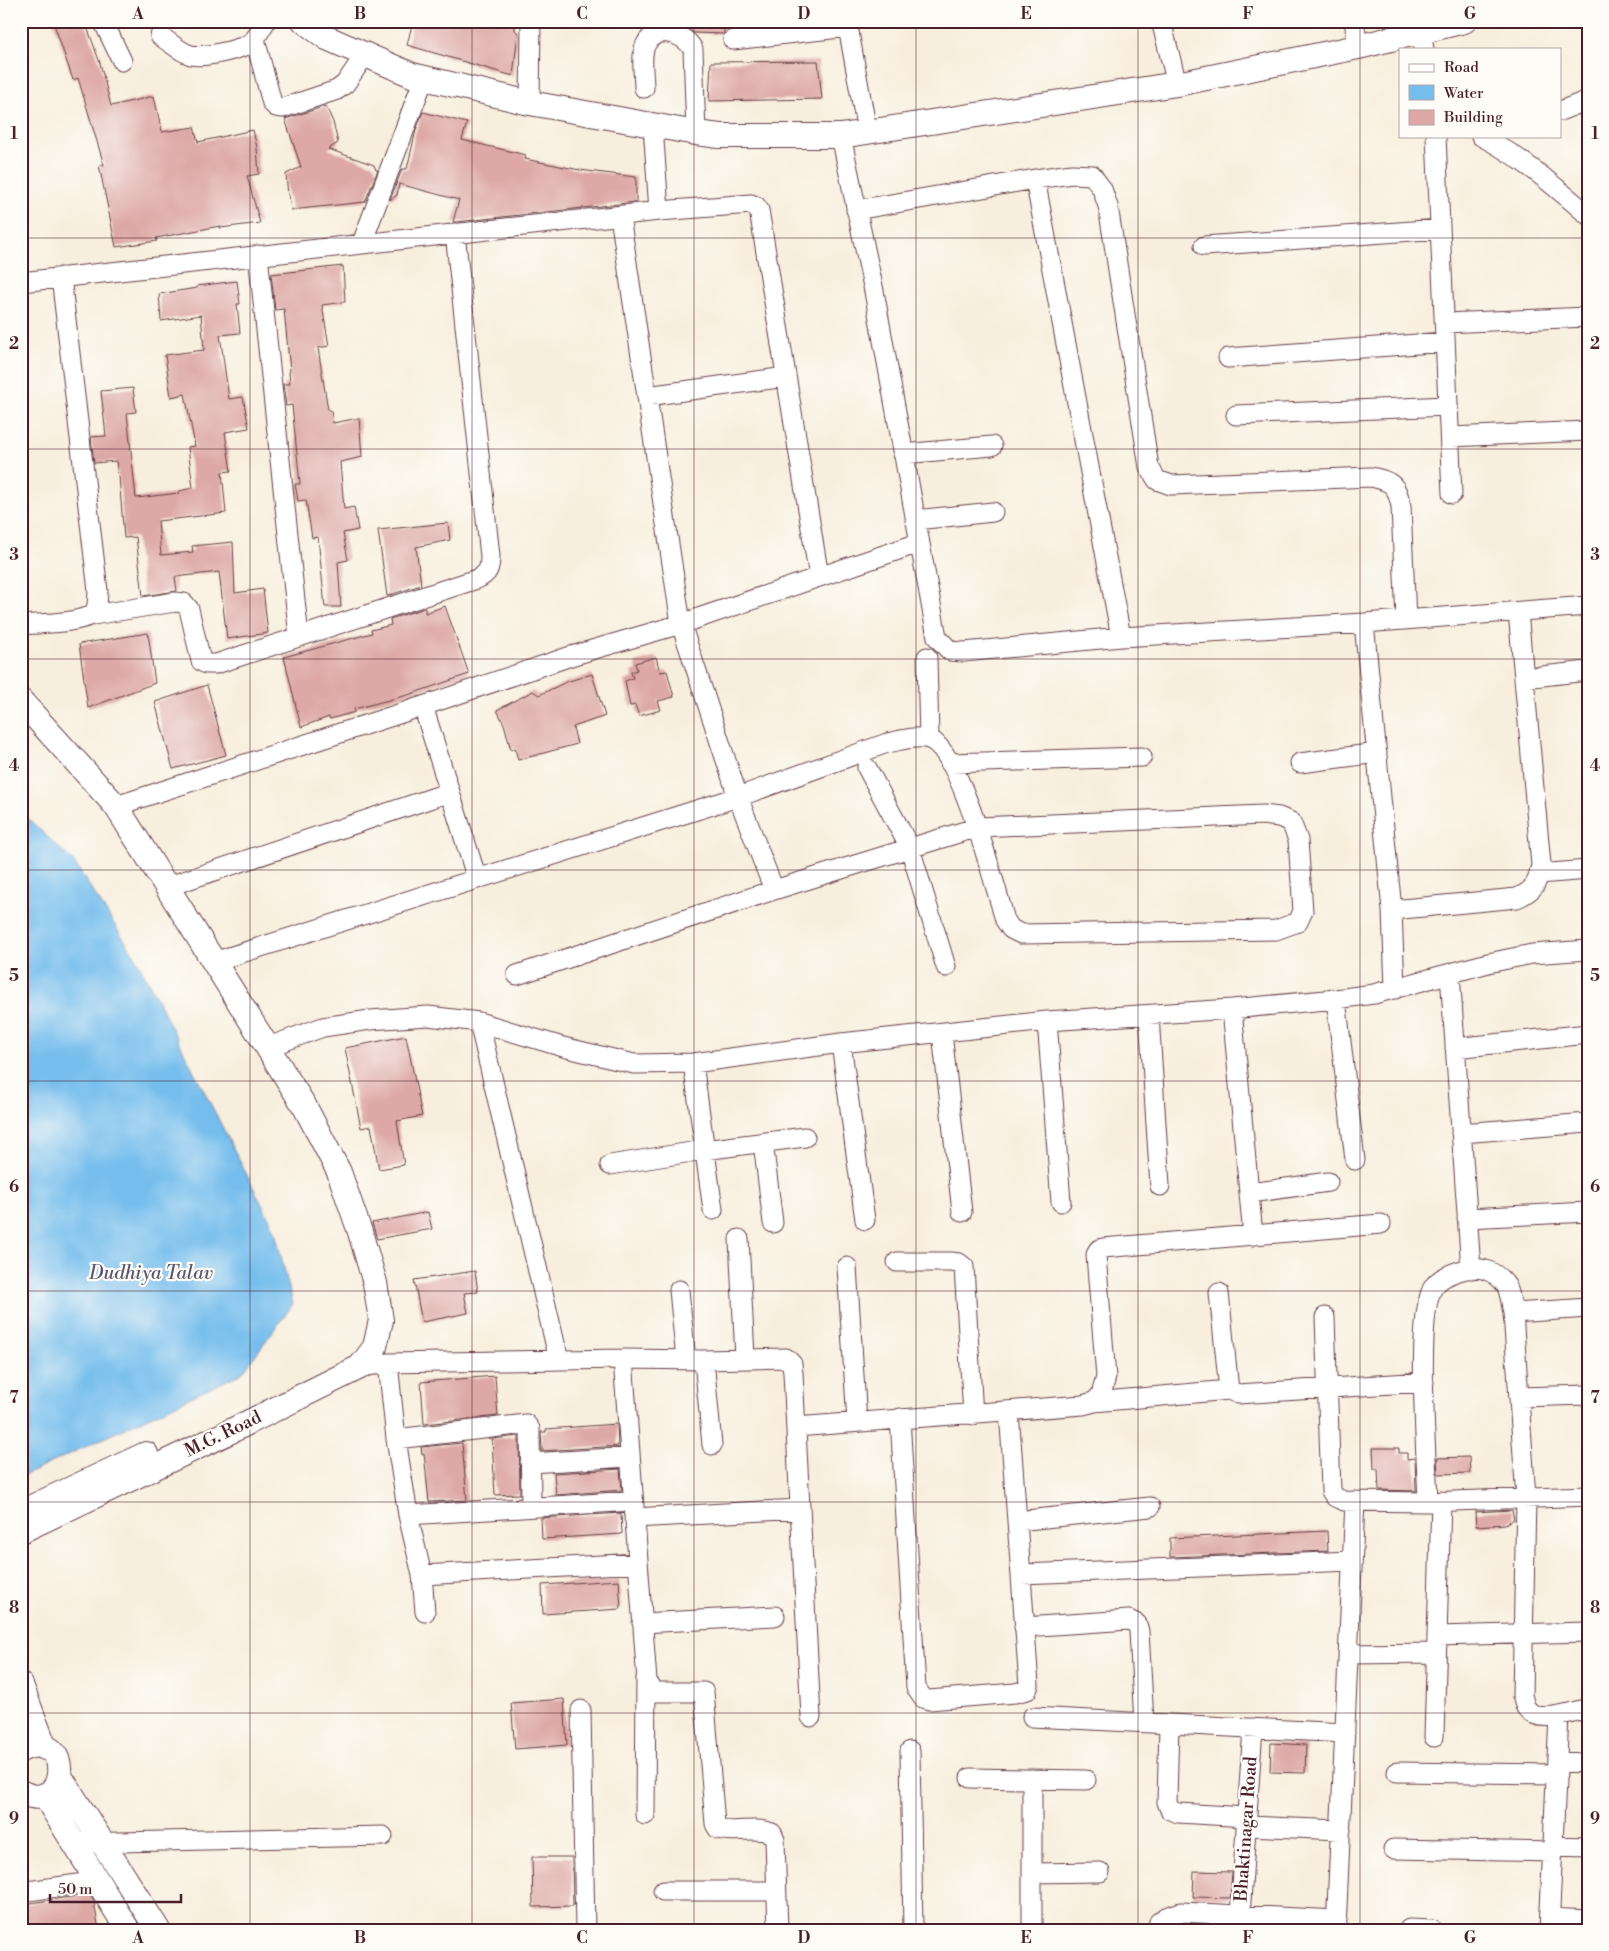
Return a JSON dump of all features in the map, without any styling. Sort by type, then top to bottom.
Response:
[{"type":"main road","points":[[304,21],[327,38],[412,75],[530,103],[653,126],[720,136],[841,136],[867,132],[1177,84],[1358,48],[1423,41],[1464,21]]},
{"type":"main road","name":"M.G. Road","points":[[21,701],[116,806],[304,1107],[339,1172],[375,1283],[381,1320],[375,1347],[360,1367],[229,1432],[21,1530]]},
{"type":"main road","points":[[21,1512],[99,1475],[280,1395],[333,1367],[354,1352],[366,1336],[378,1302]]},
{"type":"main road","points":[[21,1685],[45,1748]]},
{"type":"main road","points":[[21,1750],[37,1746],[52,1752],[58,1759],[60,1776],[57,1784],[51,1791],[32,1794]]},
{"type":"main road","points":[[60,1776],[158,1930]]},
{"type":"main road","points":[[32,1794],[75,1844],[128,1930]]},
{"type":"street","points":[[103,21],[122,61]]},
{"type":"street","points":[[160,36],[183,51],[192,55],[204,56],[244,47],[255,39],[266,21]]},
{"type":"street","points":[[530,103],[531,21]]},
{"type":"street","points":[[1161,21],[1177,84]]},
{"type":"street","points":[[1354,21],[1358,48]]},
{"type":"street","points":[[733,40],[848,24],[867,132]]},
{"type":"street","points":[[644,88],[643,58],[644,47],[648,40],[657,34],[668,32],[680,35],[688,40],[693,49],[696,133]]},
{"type":"street","points":[[255,39],[272,103],[276,107],[283,108],[336,90],[345,84],[365,54]]},
{"type":"street","points":[[362,244],[424,78]]},
{"type":"street","points":[[1562,110],[1588,100]]},
{"type":"street","points":[[653,126],[659,211]]},
{"type":"street","points":[[841,136],[874,291],[937,637],[950,651],[964,652],[1121,637],[1406,620],[1588,606]]},
{"type":"street","points":[[1436,138],[1452,494]]},
{"type":"street","points":[[1485,138],[1508,150],[1536,171],[1588,216]]},
{"type":"street","points":[[856,210],[1072,174],[1092,176],[1102,188],[1108,206],[1149,467],[1157,480],[1170,485],[1371,477],[1388,480],[1398,490],[1401,506],[1406,620]]},
{"type":"street","points":[[1035,180],[1121,637]]},
{"type":"street","points":[[21,282],[659,211],[750,204],[756,206],[759,210],[819,577]]},
{"type":"street","points":[[620,216],[681,624],[738,797],[774,890]]},
{"type":"street","points":[[1204,246],[1440,229]]},
{"type":"street","points":[[21,625],[69,622],[93,615],[175,602],[184,603],[189,609],[198,656],[206,664],[216,664],[477,579],[486,574],[490,567],[455,233]]},
{"type":"street","points":[[258,255],[300,637]]},
{"type":"street","points":[[60,278],[98,591],[97,606],[93,615]]},
{"type":"street","points":[[1445,322],[1588,317]]},
{"type":"street","points":[[1228,358],[1446,342]]},
{"type":"street","points":[[647,396],[786,377]]},
{"type":"street","points":[[1236,415],[1448,406]]},
{"type":"street","points":[[1450,437],[1588,431]]},
{"type":"street","points":[[903,454],[992,446]]},
{"type":"street","points":[[915,520],[993,512]]},
{"type":"street","points":[[116,806],[571,656],[681,624],[919,543]]},
{"type":"street","points":[[1392,910],[1517,898],[1528,893],[1537,882],[1540,865],[1518,612]]},
{"type":"street","points":[[1364,622],[1392,910],[1395,988]]},
{"type":"street","points":[[927,657],[929,739]]},
{"type":"street","points":[[1524,678],[1588,672]]},
{"type":"street","points":[[423,706],[477,879]]},
{"type":"street","points":[[213,962],[738,797],[887,743],[911,739],[929,739],[941,748],[950,763],[978,827],[1004,920],[1011,929],[1021,934],[1276,930],[1298,922],[1303,911],[1298,840],[1291,822],[1279,817],[1263,815],[978,827],[774,890],[516,975]]},
{"type":"street","points":[[1300,762],[1377,753]]},
{"type":"street","points":[[950,763],[1142,757]]},
{"type":"street","points":[[867,768],[910,848],[946,967]]},
{"type":"street","points":[[166,887],[450,792]]},
{"type":"street","points":[[1539,874],[1588,870]]},
{"type":"street","points":[[268,1047],[323,1028],[370,1020],[428,1016],[479,1022],[563,1047],[634,1064],[693,1063],[841,1042],[1047,1021],[1232,1009],[1336,999],[1374,994],[1488,963],[1532,954],[1588,950]]},
{"type":"street","points":[[1450,974],[1471,1269]]},
{"type":"street","points":[[1336,999],[1355,1160]]},
{"type":"street","points":[[1232,1009],[1253,1236]]},
{"type":"street","points":[[1150,1015],[1160,1186]]},
{"type":"street","points":[[1047,1021],[1061,1202]]},
{"type":"street","points":[[479,1022],[559,1360]]},
{"type":"street","points":[[942,1033],[962,1212]]},
{"type":"street","points":[[1455,1048],[1588,1034]]},
{"type":"street","points":[[841,1042],[865,1220]]},
{"type":"street","points":[[693,1063],[713,1210]]},
{"type":"street","points":[[1462,1133],[1588,1123]]},
{"type":"street","points":[[610,1164],[805,1137]]},
{"type":"street","points":[[763,1142],[773,1223]]},
{"type":"street","points":[[1250,1193],[1328,1182]]},
{"type":"street","points":[[1468,1218],[1588,1212]]},
{"type":"street","points":[[1094,1402],[1101,1395],[1106,1377],[1096,1255],[1098,1250],[1103,1248],[1381,1224]]},
{"type":"street","points":[[739,1239],[745,1358]]},
{"type":"street","points":[[896,1262],[951,1262],[959,1263],[964,1267],[973,1415]]},
{"type":"street","points":[[847,1267],[857,1422]]},
{"type":"street","points":[[1434,1737],[1436,1644],[1434,1502],[1424,1382],[1426,1310],[1428,1296],[1433,1286],[1444,1276],[1471,1269],[1486,1270],[1496,1275],[1506,1285],[1513,1313],[1526,1498],[1522,1696],[1526,1709],[1533,1715],[1546,1717],[1588,1708]]},
{"type":"street","points":[[679,1290],[712,1446]]},
{"type":"street","points":[[1219,1293],[1229,1390]]},
{"type":"street","points":[[1513,1313],[1588,1308]]},
{"type":"street","points":[[1325,1318],[1331,1491],[1335,1497],[1344,1501],[1354,1502],[1434,1502],[1588,1496]]},
{"type":"street","points":[[360,1367],[388,1363],[786,1358],[792,1364],[811,1717]]},
{"type":"street","points":[[623,1359],[647,1682],[654,1692],[704,1692],[715,1824],[718,1829],[725,1831],[765,1830],[772,1833],[775,1840],[778,1930]]},
{"type":"street","points":[[388,1363],[396,1439],[408,1515],[422,1575],[425,1612]]},
{"type":"street","points":[[796,1427],[900,1418],[1065,1408],[1094,1402],[1229,1390],[1238,1394],[1424,1382]]},
{"type":"street","points":[[1519,1397],[1588,1395]]},
{"type":"street","points":[[900,1418],[916,1688],[918,1694],[929,1700],[1016,1693],[1027,1690],[1029,1685],[1009,1412]]},
{"type":"street","points":[[396,1439],[526,1424],[530,1430],[531,1506]]},
{"type":"street","points":[[530,1464],[630,1458]]},
{"type":"street","points":[[1157,1930],[1159,1922],[1166,1917],[1181,1912],[1239,1923],[1337,1925],[1354,1502]]},
{"type":"street","points":[[408,1515],[531,1506],[634,1510],[800,1509]]},
{"type":"street","points":[[1017,1520],[1150,1507]]},
{"type":"street","points":[[1021,1574],[1352,1562]]},
{"type":"street","points":[[422,1575],[638,1563]]},
{"type":"street","points":[[642,1623],[775,1616]]},
{"type":"street","points":[[1024,1627],[1129,1620],[1136,1624],[1139,1631],[1144,1723]]},
{"type":"street","points":[[1348,1654],[1523,1634],[1588,1632]]},
{"type":"street","points":[[645,1815],[646,1675]]},
{"type":"street","points":[[581,1710],[585,1930]]},
{"type":"street","points":[[1559,1715],[1550,1924],[1588,1920]]},
{"type":"street","points":[[1032,1717],[1345,1733]]},
{"type":"street","points":[[1169,1724],[1166,1802],[1170,1810],[1178,1814],[1341,1830]]},
{"type":"street","name":"Bhaktinagar Road","points":[[1239,1923],[1253,1728]]},
{"type":"street","points":[[910,1751],[913,1930]]},
{"type":"street","points":[[1396,1772],[1557,1768],[1588,1763]]},
{"type":"street","points":[[970,1778],[1086,1780]]},
{"type":"street","points":[[1032,1779],[1032,1930]]},
{"type":"street","points":[[75,1844],[383,1836]]},
{"type":"street","points":[[1393,1849],[1553,1849],[1588,1846]]},
{"type":"street","points":[[1032,1873],[1100,1872]]},
{"type":"street","points":[[21,1892],[99,1881]]},
{"type":"street","points":[[663,1891],[776,1891]]},
{"type":"street","points":[[1409,1929],[1432,1930]]},
{"type":"water","name":"Dudhiya Talav","points":[[21,812],[73,861],[135,956],[274,1228],[293,1304],[242,1373],[21,1477]]},
{"type":"building","points":[[53,21],[85,21],[100,63],[111,106],[154,96],[162,132],[194,127],[198,142],[253,130],[257,148],[259,174],[247,176],[260,223],[220,228],[220,226],[156,238],[157,241],[116,247],[99,165],[104,165],[78,78],[73,80]]},
{"type":"building","points":[[413,21],[505,21],[515,24],[515,30],[518,33],[513,76],[407,45]]},
{"type":"building","points":[[682,21],[724,21],[724,34],[694,33],[681,25]]},
{"type":"building","points":[[818,61],[822,99],[709,101],[711,62]]},
{"type":"building","points":[[326,106],[333,122],[338,143],[328,149],[374,165],[376,170],[378,170],[365,202],[291,210],[286,174],[301,167],[285,119]]},
{"type":"building","points":[[423,112],[467,123],[462,140],[526,155],[525,159],[580,170],[636,177],[636,202],[453,222],[459,200],[399,184],[397,195],[390,200],[402,169],[407,169],[416,130]]},
{"type":"building","points":[[343,266],[345,302],[322,305],[329,346],[318,348],[328,410],[331,410],[333,423],[359,418],[362,457],[340,462],[344,509],[354,507],[358,530],[343,533],[348,560],[338,562],[341,607],[325,607],[318,537],[312,538],[306,500],[298,501],[295,484],[300,484],[292,405],[286,406],[283,384],[290,384],[284,309],[275,310],[271,274]]},
{"type":"building","points":[[237,281],[240,304],[237,304],[240,333],[220,335],[229,399],[243,397],[249,428],[225,432],[231,471],[222,472],[226,513],[158,521],[161,555],[193,552],[192,546],[233,542],[235,593],[263,589],[268,633],[227,639],[219,572],[175,577],[177,591],[143,596],[136,537],[124,538],[116,461],[94,463],[91,437],[106,436],[101,391],[133,388],[136,412],[127,413],[136,498],[179,493],[179,491],[193,488],[188,447],[195,446],[185,394],[171,397],[165,355],[204,350],[201,315],[161,321],[159,294],[197,288],[197,286]]},
{"type":"building","points":[[448,523],[450,540],[416,547],[421,585],[387,596],[378,530]]},
{"type":"building","points":[[445,606],[469,674],[408,695],[354,709],[355,712],[330,719],[329,717],[301,727],[284,657],[372,633],[371,630],[391,625],[390,619],[425,608],[425,613]]},
{"type":"building","points":[[148,633],[155,683],[88,708],[79,644]]},
{"type":"building","points":[[656,657],[660,672],[667,671],[674,697],[658,701],[661,710],[639,716],[635,705],[630,706],[625,681],[633,678],[631,672],[637,670],[635,663]]},
{"type":"building","points":[[592,674],[605,716],[573,727],[577,744],[518,760],[515,748],[511,750],[504,724],[497,710],[533,691],[539,695],[566,682]]},
{"type":"building","points":[[207,685],[226,755],[173,769],[155,702]]},
{"type":"building","points":[[406,1036],[422,1116],[397,1121],[404,1165],[379,1169],[371,1126],[361,1128],[345,1048]]},
{"type":"building","points":[[428,1212],[432,1229],[377,1239],[372,1223]]},
{"type":"building","points":[[475,1271],[478,1292],[464,1293],[468,1313],[422,1322],[414,1280]]},
{"type":"building","points":[[495,1376],[498,1416],[424,1424],[421,1382]]},
{"type":"building","points":[[617,1424],[618,1446],[542,1451],[541,1432],[546,1432],[546,1429]]},
{"type":"building","points":[[519,1436],[520,1494],[495,1495],[492,1439]]},
{"type":"building","points":[[462,1443],[467,1500],[429,1502],[424,1453],[422,1454],[421,1447]]},
{"type":"building","points":[[1373,1448],[1399,1448],[1399,1453],[1407,1453],[1407,1459],[1415,1458],[1416,1491],[1379,1490],[1378,1469],[1374,1469]]},
{"type":"building","points":[[1469,1457],[1470,1473],[1438,1474],[1437,1458]]},
{"type":"building","points":[[620,1469],[622,1490],[556,1495],[554,1473]]},
{"type":"building","points":[[1512,1510],[1514,1519],[1505,1524],[1476,1526],[1475,1512]]},
{"type":"building","points":[[621,1513],[622,1534],[542,1539],[541,1518]]},
{"type":"building","points":[[1327,1531],[1328,1551],[1170,1557],[1170,1538]]},
{"type":"building","points":[[619,1580],[621,1609],[543,1614],[542,1585]]},
{"type":"building","points":[[564,1699],[567,1745],[515,1749],[511,1703]]},
{"type":"building","points":[[1271,1743],[1306,1745],[1305,1773],[1270,1772]]},
{"type":"building","points":[[532,1857],[572,1857],[573,1906],[533,1907]]},
{"type":"building","points":[[1194,1871],[1232,1872],[1230,1898],[1193,1897]]},
{"type":"building","points":[[89,1894],[94,1902],[99,1930],[29,1930],[24,1904]]}]
